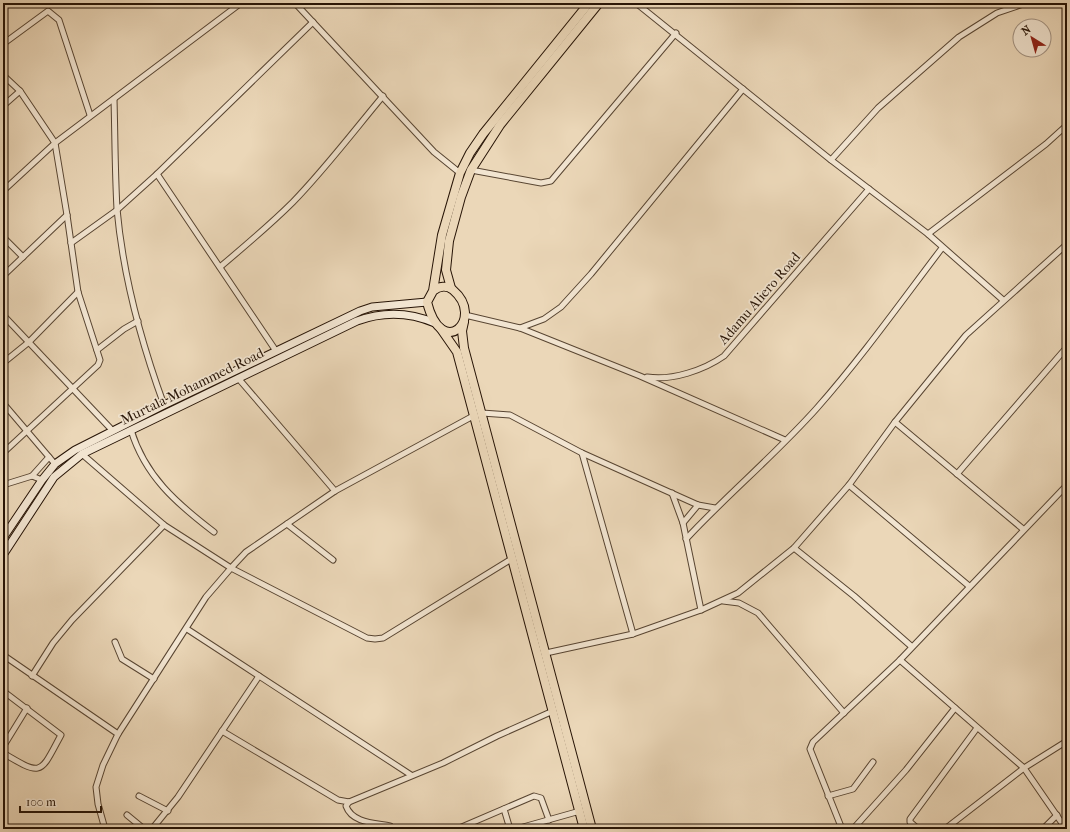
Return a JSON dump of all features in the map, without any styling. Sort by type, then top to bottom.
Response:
[{"type":"main road","points":[[589,3],[483,134],[470,153],[460,173],[442,235],[433,291],[427,302],[438,326],[457,352],[478,414],[546,653],[592,829]]},
{"type":"main road","points":[[584,829],[513,558],[478,414],[464,348],[462,331],[464,319],[461,302],[451,288],[446,270],[449,241],[459,203],[471,170],[500,125],[599,3]]},
{"type":"main road","points":[[433,291],[443,287],[451,288]]},
{"type":"main road","name":"Murtala Mohammed Road","points":[[3,555],[54,477],[112,430],[276,351],[372,307],[427,302]]},
{"type":"main road","name":"Murtala Mohammed Road","points":[[3,538],[42,480],[55,464],[70,453],[131,430],[369,317],[380,314],[413,315],[438,326]]},
{"type":"main road","points":[[438,326],[448,332],[456,331],[464,319]]},
{"type":"street","points":[[3,190],[55,143],[241,3]]},
{"type":"street","points":[[296,3],[434,152],[460,173]]},
{"type":"street","points":[[636,3],[831,160],[928,234],[942,248],[1003,300]]},
{"type":"street","points":[[831,160],[878,108],[959,37],[997,13],[1026,3]]},
{"type":"street","points":[[3,44],[48,10],[53,14],[59,20],[90,116]]},
{"type":"street","points":[[71,243],[117,210],[157,174],[313,22]]},
{"type":"street","points":[[471,170],[541,183],[551,181],[676,34]]},
{"type":"street","points":[[3,75],[20,91],[55,143],[78,292],[100,360],[98,365],[3,453]]},
{"type":"street","points":[[520,328],[544,319],[561,307],[592,274],[743,89]]},
{"type":"street","points":[[3,106],[20,91]]},
{"type":"street","points":[[220,267],[252,241],[318,175],[383,96]]},
{"type":"street","points":[[114,100],[117,210],[130,291],[153,373],[164,404]]},
{"type":"street","points":[[928,234],[1046,144],[1067,125]]},
{"type":"street","points":[[157,174],[276,351]]},
{"type":"street","name":"Adamu Aliero Road","points":[[640,376],[656,379],[673,376],[708,366],[724,356],[869,189]]},
{"type":"street","points":[[3,276],[67,215]]},
{"type":"street","points":[[3,237],[22,257]]},
{"type":"street","points":[[546,653],[633,634],[700,610],[738,593],[794,548],[849,485],[895,422],[966,335],[1003,300],[1067,244]]},
{"type":"street","points":[[686,539],[715,508],[785,440],[843,378],[942,248]]},
{"type":"street","points":[[3,363],[29,342],[78,292]]},
{"type":"street","points":[[3,315],[74,388],[112,430]]},
{"type":"street","points":[[464,319],[520,328],[640,376],[785,440]]},
{"type":"street","points":[[97,350],[124,329],[138,321]]},
{"type":"street","points":[[957,474],[1067,347]]},
{"type":"street","points":[[238,378],[335,491]]},
{"type":"street","points":[[3,403],[55,464]]},
{"type":"street","points":[[105,829],[98,804],[96,787],[103,765],[118,734],[206,597],[231,568],[246,552],[335,491],[478,414],[510,416],[582,453],[698,505],[715,508]]},
{"type":"street","points":[[895,422],[1023,529]]},
{"type":"street","points":[[131,430],[136,446],[150,472],[166,491],[214,532]]},
{"type":"street","points":[[582,453],[633,634]]},
{"type":"street","points":[[82,454],[164,525],[231,568],[367,638],[383,638],[513,558]]},
{"type":"street","points":[[3,485],[32,476],[49,457]]},
{"type":"street","points":[[32,476],[42,480]]},
{"type":"street","points":[[849,485],[969,586]]},
{"type":"street","points":[[842,829],[810,749],[813,742],[900,660],[911,646],[1067,485]]},
{"type":"street","points":[[672,493],[683,523],[700,610]]},
{"type":"street","points":[[683,523],[698,505]]},
{"type":"street","points":[[287,524],[333,560]]},
{"type":"street","points":[[32,676],[53,643],[72,620],[164,525]]},
{"type":"street","points":[[794,548],[854,596],[911,646]]},
{"type":"street","points":[[722,601],[738,603],[750,607],[758,613],[844,713]]},
{"type":"street","points":[[186,629],[411,775]]},
{"type":"street","points":[[115,642],[122,660],[154,679]]},
{"type":"street","points":[[3,655],[118,734]]},
{"type":"street","points":[[900,660],[1024,768],[1066,829]]},
{"type":"street","points":[[152,829],[168,811],[259,676]]},
{"type":"street","points":[[3,691],[61,735],[52,753],[43,766],[29,769],[3,753]]},
{"type":"street","points":[[3,747],[27,708]]},
{"type":"street","points":[[853,829],[906,770],[954,708]]},
{"type":"street","points":[[222,731],[338,800],[349,802],[443,763],[497,736],[553,711]]},
{"type":"street","points":[[918,829],[910,822],[910,819],[977,728]]},
{"type":"street","points":[[947,829],[1024,768],[1067,741]]},
{"type":"street","points":[[828,796],[853,789],[873,762]]},
{"type":"street","points":[[138,796],[168,811]]},
{"type":"street","points":[[457,829],[504,808],[537,796],[541,798],[549,820]]},
{"type":"street","points":[[349,802],[346,806],[353,816],[359,820],[390,826]]},
{"type":"street","points":[[504,808],[510,829]]},
{"type":"street","points":[[516,829],[580,811]]},
{"type":"street","points":[[127,815],[144,829]]},
{"type":"street","points":[[1043,829],[1057,815]]},
{"type":"street","points":[[1062,823],[1067,817]]}]
